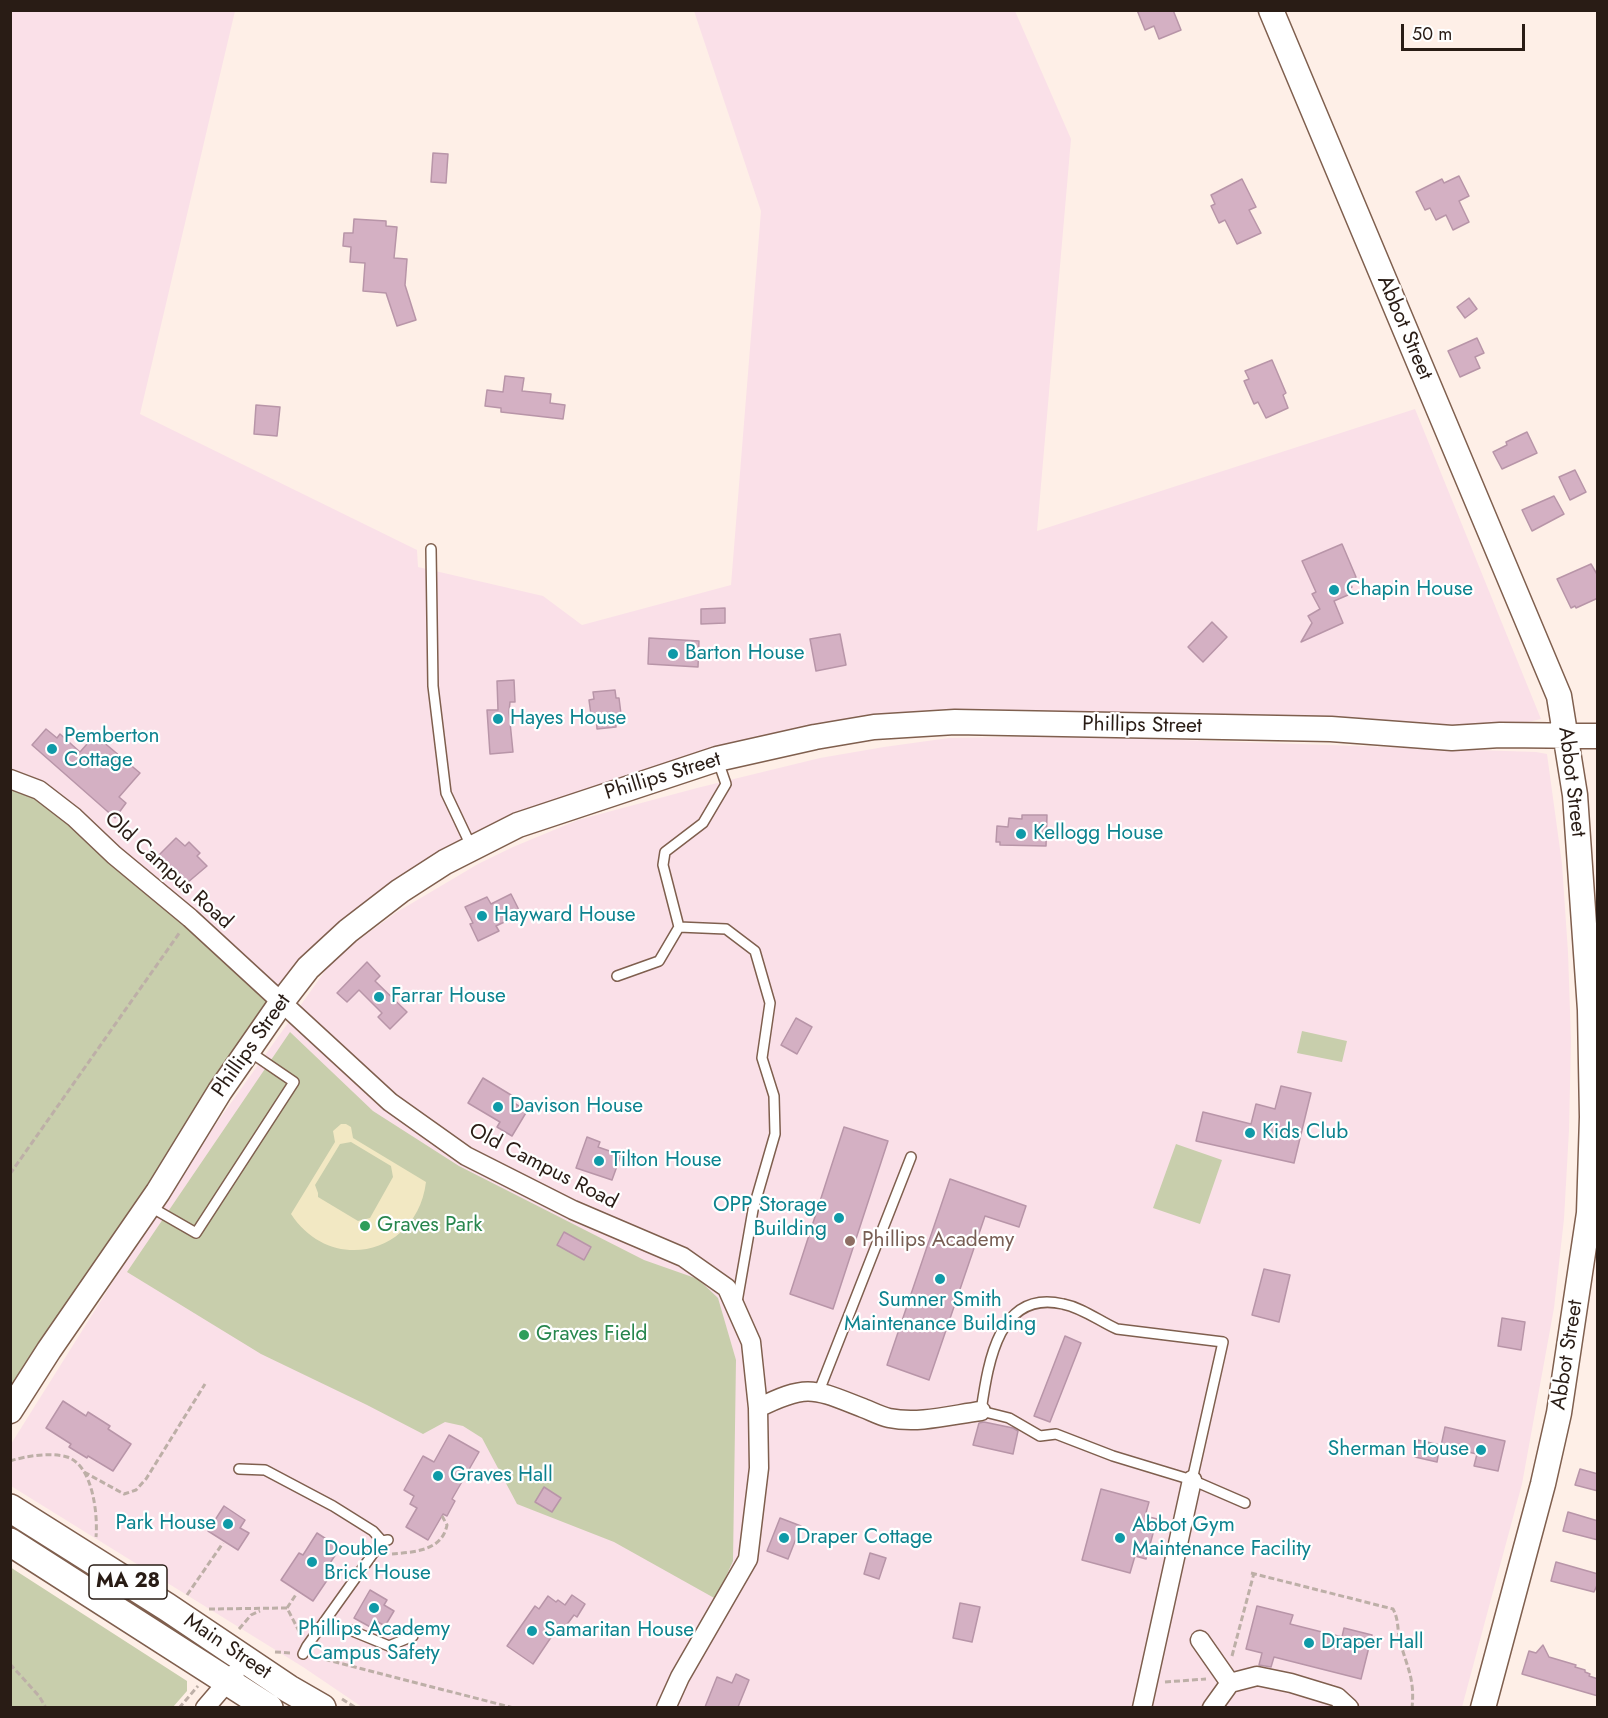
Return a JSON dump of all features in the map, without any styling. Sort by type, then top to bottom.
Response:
[{"type":"main road","name":"Main Street","points":[[10,1508],[167,1607],[289,1689],[322,1707]]},
{"type":"main road","name":"Main Street","points":[[10,1542],[269,1707]]},
{"type":"street","name":"Abbot Street","points":[[1271,10],[1558,696],[1567,736],[1575,795],[1590,1010],[1592,1117],[1589,1213],[1559,1413],[1543,1484],[1483,1707]]},
{"type":"street","name":"Phillips Street","points":[[10,1411],[149,1206],[220,1091],[308,968],[348,931],[419,879],[445,862],[518,825],[717,759],[815,737],[874,727],[955,722],[1331,729],[1452,738],[1500,735],[1598,736]]},
{"type":"street","name":"Old Campus Road","points":[[10,779],[39,790],[54,800],[114,855],[190,918],[390,1102],[466,1156],[573,1210],[683,1257],[727,1288],[751,1342],[758,1408],[759,1468],[748,1559],[680,1677],[666,1707]]},
{"type":"street","points":[[758,1408],[798,1391],[819,1391],[888,1418],[911,1420],[981,1411]]},
{"type":"street","points":[[1142,1707],[1192,1480]]},
{"type":"street","points":[[1200,1640],[1228,1680]]},
{"type":"street","points":[[205,1707],[229,1682],[244,1659]]},
{"type":"street","points":[[1228,1680],[1257,1676],[1291,1683],[1337,1697],[1349,1707]]},
{"type":"street","points":[[1212,1707],[1228,1680]]},
{"type":"lane","points":[[431,549],[433,686],[446,793],[472,848]]},
{"type":"lane","points":[[617,976],[659,961],[679,927],[663,865],[665,852],[703,823],[726,784],[717,759]]},
{"type":"lane","points":[[679,927],[726,929],[755,951],[770,1003],[762,1058],[774,1096],[775,1134],[753,1210],[736,1307]]},
{"type":"lane","points":[[149,1206],[196,1233],[294,1082],[248,1051]]},
{"type":"lane","points":[[819,1391],[911,1157]]},
{"type":"lane","points":[[1192,1480],[1223,1342],[1117,1329],[1101,1322],[1084,1310],[1044,1301],[1017,1310],[1001,1334],[988,1365],[981,1411],[1009,1418],[1040,1436],[1056,1434],[1073,1442],[1192,1480],[1245,1503]]},
{"type":"lane","points":[[239,1469],[265,1470],[333,1506],[385,1541],[303,1654]]},
{"type":"lane","points":[[350,1630],[389,1646],[413,1636]]},
{"type":"path","points":[[10,1174],[190,918]]},
{"type":"path","points":[[84,1472],[124,1494],[136,1490],[146,1479],[205,1384]]},
{"type":"path","points":[[10,1461],[49,1455],[68,1457],[78,1463],[91,1488],[97,1522],[95,1540]]},
{"type":"path","points":[[392,1554],[421,1551],[437,1543],[445,1534],[447,1525],[442,1516]]},
{"type":"path","points":[[186,1597],[223,1543]]},
{"type":"path","points":[[1147,1684],[1228,1680],[1252,1573],[1393,1609],[1398,1617],[1400,1640],[1413,1683],[1412,1707]]},
{"type":"path","points":[[287,1608],[297,1593]]},
{"type":"path","points":[[239,1629],[254,1613],[267,1608]]},
{"type":"path","points":[[287,1608],[302,1636],[303,1654]]},
{"type":"path","points":[[207,1609],[287,1608]]},
{"type":"path","points":[[270,1652],[303,1654],[514,1707]]},
{"type":"path","points":[[10,1664],[46,1707]]},
{"type":"path","points":[[179,1707],[199,1685]]},
{"type":"shaded area","points":[[11,11],[235,11],[140,414],[417,550],[418,567],[543,596],[582,625],[731,585],[761,211],[694,11],[1015,11],[1071,139],[1037,531],[1415,409],[1541,719],[1520,724],[1453,725],[1313,717],[962,710],[906,715],[637,778],[358,912],[11,1396]]},
{"type":"shaded area","name":"Phillips Academy","points":[[1060,736],[1547,754],[1562,864],[1568,952],[1571,1041],[1564,1219],[1554,1308],[1522,1484],[1462,1707],[362,1707],[303,1667],[11,1486],[11,1444],[181,1173],[330,964],[346,949],[397,912],[478,864],[578,820],[697,788],[820,758],[884,747],[949,738]]},
{"type":"green space","points":[[10,779],[39,790],[281,1003],[10,1419]]},
{"type":"green space","points":[[1302,1031],[1347,1041],[1342,1062],[1297,1053]]},
{"type":"green space","points":[[290,1032],[373,1111],[459,1166],[644,1260],[698,1279],[718,1298],[736,1360],[733,1561],[716,1599],[614,1542],[517,1504],[482,1438],[463,1426],[445,1422],[423,1434],[261,1354],[127,1272]]},
{"type":"green space","points":[[1176,1144],[1222,1160],[1200,1224],[1153,1208]]},
{"type":"green space","points":[[10,1567],[187,1681],[187,1691],[173,1707],[11,1707]]},
{"type":"sand","points":[[341,1124],[346,1124],[351,1127],[353,1138],[426,1182],[419,1207],[407,1226],[390,1240],[370,1248],[349,1250],[328,1245],[308,1233],[291,1214],[335,1142],[333,1131]],"holes":[[[351,1142],[391,1166],[393,1177],[370,1218],[358,1221],[318,1197],[315,1185],[340,1144]]]},
{"type":"building","points":[[1137,10],[1173,10],[1181,30],[1159,39],[1154,26],[1145,30]]},
{"type":"building","points":[[433,153],[448,154],[446,183],[431,182]]},
{"type":"building","points":[[1459,176],[1469,196],[1459,201],[1469,222],[1453,230],[1446,215],[1436,220],[1430,208],[1425,210],[1416,192],[1442,179],[1444,183]]},
{"type":"building","points":[[1242,179],[1256,207],[1249,210],[1261,233],[1237,244],[1225,220],[1219,223],[1211,206],[1215,204],[1211,195]]},
{"type":"building","points":[[354,219],[386,221],[386,226],[397,227],[394,258],[407,259],[405,285],[416,320],[397,326],[386,293],[363,291],[365,263],[350,262],[351,247],[343,246],[344,233],[353,233]]},
{"type":"building","points":[[1469,298],[1477,309],[1465,318],[1457,307]]},
{"type":"building","points":[[1477,338],[1484,353],[1475,357],[1480,368],[1460,377],[1448,351]]},
{"type":"building","points":[[1272,360],[1286,393],[1283,395],[1288,408],[1266,418],[1258,402],[1254,404],[1244,381],[1249,379],[1245,371]]},
{"type":"building","points":[[505,376],[524,378],[522,391],[551,394],[550,403],[565,405],[563,419],[501,412],[501,408],[485,406],[487,390],[503,392]]},
{"type":"building","points":[[256,405],[280,407],[277,436],[254,434]]},
{"type":"building","points":[[1527,432],[1537,453],[1502,469],[1493,452],[1507,445],[1506,442]]},
{"type":"building","points":[[1575,470],[1586,492],[1570,500],[1559,477]]},
{"type":"building","points":[[1554,496],[1564,514],[1532,531],[1522,510]]},
{"type":"building","name":"Chapin House","points":[[1342,544],[1356,577],[1349,580],[1352,587],[1346,590],[1348,595],[1334,601],[1343,623],[1301,642],[1312,623],[1308,616],[1320,609],[1312,594],[1316,592],[1302,561]]},
{"type":"building","points":[[1591,564],[1598,576],[1598,598],[1571,608],[1557,579]]},
{"type":"building","points":[[725,608],[725,623],[701,624],[701,609]]},
{"type":"building","points":[[1212,622],[1227,637],[1203,662],[1188,647]]},
{"type":"building","name":"Barton House","points":[[840,634],[846,665],[816,671],[810,639]]},
{"type":"building","name":"Barton House","points":[[649,638],[699,641],[698,667],[648,664]]},
{"type":"building","name":"Hayes House","points":[[514,680],[515,702],[510,702],[509,712],[513,752],[490,754],[487,710],[498,710],[497,681]]},
{"type":"building","points":[[615,690],[616,698],[619,698],[621,714],[615,715],[616,727],[597,729],[596,715],[591,715],[589,700],[594,699],[593,692]]},
{"type":"building","points":[[46,729],[57,738],[60,734],[80,752],[95,735],[140,773],[119,797],[126,803],[115,818],[32,745]]},
{"type":"building","name":"Kellogg House","points":[[1022,815],[1047,815],[1046,846],[1000,845],[1000,842],[996,842],[997,826],[1008,827],[1009,818],[1022,819]]},
{"type":"building","points":[[176,838],[185,846],[189,842],[200,853],[197,856],[207,866],[187,883],[159,855]]},
{"type":"building","name":"Hayward House","points":[[511,894],[521,914],[496,926],[499,931],[478,941],[465,907],[487,897],[491,904]]},
{"type":"building","name":"Farrar House","points":[[367,962],[380,976],[375,981],[407,1012],[390,1029],[378,1017],[382,1013],[359,990],[347,1002],[337,993]]},
{"type":"building","points":[[796,1018],[812,1027],[797,1054],[781,1045]]},
{"type":"building","name":"Davison House","points":[[483,1078],[516,1098],[514,1103],[527,1111],[512,1136],[497,1127],[500,1122],[468,1103]]},
{"type":"building","name":"Kids Club","points":[[1281,1086],[1311,1093],[1294,1163],[1196,1141],[1203,1112],[1251,1124],[1256,1104],[1275,1109]]},
{"type":"building","name":"OPP Storage Building","points":[[844,1127],[888,1141],[833,1309],[790,1294]]},
{"type":"building","name":"Tilton House","points":[[587,1137],[600,1142],[598,1147],[621,1155],[612,1180],[576,1168]]},
{"type":"building","name":"Sumner Smith Maintenance Building","points":[[950,1179],[1026,1206],[1019,1227],[985,1216],[929,1380],[887,1365]]},
{"type":"building","points":[[564,1232],[591,1247],[584,1260],[557,1245]]},
{"type":"building","points":[[1264,1269],[1290,1275],[1279,1322],[1252,1315]]},
{"type":"building","points":[[1502,1318],[1525,1322],[1521,1350],[1498,1346]]},
{"type":"building","points":[[1065,1336],[1081,1343],[1050,1422],[1034,1416]]},
{"type":"building","points":[[63,1401],[86,1416],[88,1412],[110,1426],[108,1429],[131,1444],[113,1471],[69,1447],[71,1444],[46,1428]]},
{"type":"building","points":[[984,1422],[1018,1431],[1013,1454],[973,1445],[979,1423]]},
{"type":"building","name":"Sherman House","points":[[1445,1427],[1505,1441],[1498,1471],[1474,1466],[1477,1454],[1441,1446]]},
{"type":"building","name":"Graves Hall","points":[[449,1435],[479,1452],[452,1499],[455,1501],[447,1516],[443,1514],[428,1540],[406,1527],[417,1508],[410,1504],[414,1496],[404,1490],[423,1456],[434,1462]]},
{"type":"building","points":[[1418,1440],[1440,1445],[1437,1462],[1415,1457]]},
{"type":"building","points":[[1580,1469],[1598,1474],[1598,1491],[1575,1485]]},
{"type":"building","points":[[544,1487],[561,1498],[552,1512],[535,1502]]},
{"type":"building","name":"Abbot Gym Maintenance Facility","points":[[1101,1489],[1149,1502],[1145,1516],[1157,1519],[1146,1559],[1135,1556],[1130,1573],[1082,1560]]},
{"type":"building","name":"Park House","points":[[224,1506],[245,1520],[240,1528],[249,1533],[238,1550],[208,1531]]},
{"type":"building","points":[[1568,1512],[1598,1521],[1598,1540],[1563,1531]]},
{"type":"building","name":"Draper Cottage","points":[[780,1518],[801,1526],[788,1559],[767,1551]]},
{"type":"building","name":"Double Brick House","points":[[317,1533],[340,1548],[326,1569],[332,1573],[313,1601],[281,1580],[299,1553],[303,1555]]},
{"type":"building","points":[[870,1553],[886,1558],[879,1579],[864,1574]]},
{"type":"building","points":[[1556,1562],[1598,1574],[1598,1583],[1594,1592],[1551,1581]]},
{"type":"building","name":"Phillips Academy Campus Safety","points":[[370,1590],[387,1600],[384,1605],[394,1611],[385,1626],[378,1622],[374,1629],[354,1618]]},
{"type":"building","name":"Samaritan House","points":[[572,1595],[585,1604],[577,1617],[574,1615],[565,1627],[560,1624],[533,1664],[507,1646],[535,1606],[539,1609],[548,1596],[565,1605]]},
{"type":"building","points":[[960,1603],[980,1607],[972,1642],[953,1638]]},
{"type":"building","name":"Draper Hall","points":[[1257,1606],[1293,1615],[1290,1624],[1342,1637],[1344,1628],[1372,1635],[1361,1679],[1274,1657],[1271,1667],[1259,1665],[1262,1653],[1246,1649]]},
{"type":"building","points":[[1543,1645],[1549,1657],[1576,1665],[1575,1667],[1590,1674],[1589,1676],[1598,1679],[1598,1696],[1522,1674],[1529,1651],[1536,1653]]},
{"type":"building","points":[[736,1674],[749,1680],[738,1707],[705,1707],[717,1677],[732,1683]]},
{"type":"place","name":"Chapin House","points":[[1334,590]]},
{"type":"place","name":"Barton House","points":[[673,654]]},
{"type":"place","name":"Hayes House","points":[[498,719]]},
{"type":"place","name":"Pemberton Cottage","points":[[52,749]]},
{"type":"place","name":"Kellogg House","points":[[1021,834]]},
{"type":"place","name":"Hayward House","points":[[482,916]]},
{"type":"place","name":"Farrar House","points":[[379,997]]},
{"type":"place","name":"Davison House","points":[[498,1107]]},
{"type":"place","name":"Kids Club","points":[[1250,1133]]},
{"type":"place","name":"Tilton House","points":[[599,1161]]},
{"type":"place","name":"OPP Storage Building","points":[[839,1218]]},
{"type":"place","name":"Graves Park","points":[[365,1226]]},
{"type":"place","name":"Phillips Academy","points":[[850,1241]]},
{"type":"place","name":"Sumner Smith Maintenance Building","points":[[940,1279]]},
{"type":"place","name":"Graves Field","points":[[524,1335]]},
{"type":"place","name":"Sherman House","points":[[1481,1450]]},
{"type":"place","name":"Graves Hall","points":[[438,1476]]},
{"type":"place","name":"Park House","points":[[228,1524]]},
{"type":"place","name":"Draper Cottage","points":[[784,1538]]},
{"type":"place","name":"Abbot Gym Maintenance Facility","points":[[1120,1538]]},
{"type":"place","name":"Double Brick House","points":[[312,1562]]},
{"type":"place","name":"Phillips Academy Campus Safety","points":[[374,1608]]},
{"type":"place","name":"Samaritan House","points":[[532,1631]]},
{"type":"place","name":"Draper Hall","points":[[1309,1643]]}]
